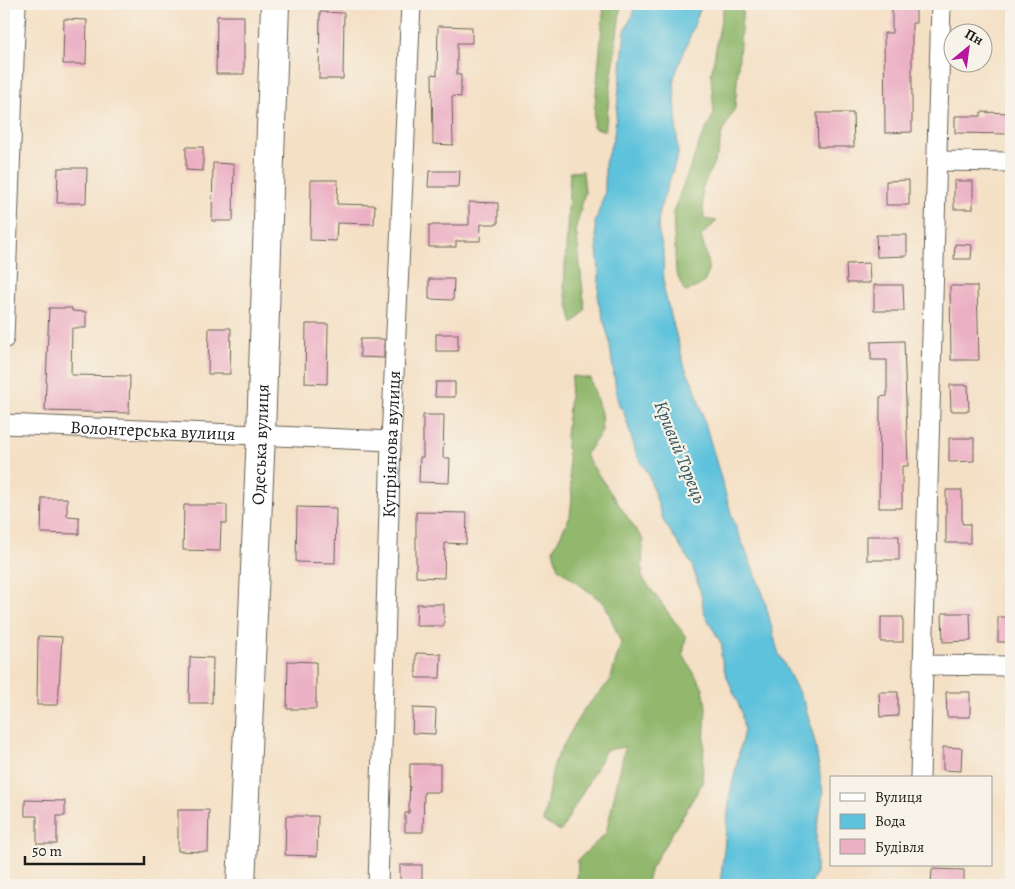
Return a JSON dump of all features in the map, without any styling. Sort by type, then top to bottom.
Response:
[{"type":"street","points":[[4,339],[16,4]]},
{"type":"street","name":"Одеська вулиця","points":[[241,885],[261,434],[275,4]]},
{"type":"street","name":"Купріянова вулиця","points":[[378,885],[391,441],[411,4]]},
{"type":"street","points":[[920,776],[941,4]]},
{"type":"street","points":[[936,161],[1011,162]]},
{"type":"street","name":"Волонтерська вулиця","points":[[4,424],[391,441]]},
{"type":"street","points":[[923,665],[1011,666]]},
{"type":"green space","points":[[604,4],[621,4],[605,131],[593,127]]},
{"type":"green space","points":[[724,4],[743,4],[735,108],[722,133],[718,153],[702,189],[704,219],[717,221],[701,236],[708,273],[703,283],[685,292],[676,273],[673,212],[701,139],[714,114],[711,75]]},
{"type":"green space","points":[[583,171],[585,192],[576,228],[585,310],[573,324],[564,288],[570,172]]},
{"type":"green space","points":[[572,376],[590,378],[601,413],[602,432],[585,455],[643,540],[642,577],[686,637],[683,655],[703,688],[706,707],[702,784],[651,868],[646,885],[577,885],[578,860],[606,833],[625,747],[606,750],[561,831],[543,822],[554,762],[583,710],[610,681],[621,643],[605,604],[558,568],[553,550],[570,516],[572,497],[566,436]]},
{"type":"water","name":"Кривий Торець","points":[[634,4],[702,4],[674,78],[678,155],[659,211],[658,230],[663,250],[664,290],[685,368],[694,385],[733,520],[763,594],[778,652],[805,705],[815,743],[823,793],[816,833],[816,873],[810,885],[720,885],[730,795],[744,730],[741,711],[725,672],[721,656],[722,645],[704,613],[701,594],[692,565],[663,520],[648,473],[637,456],[623,409],[620,408],[617,398],[609,339],[598,301],[599,272],[595,223],[605,192],[605,163],[614,136],[625,31],[633,14]]},
{"type":"building","points":[[892,5],[916,5],[916,23],[912,23],[912,132],[885,133],[884,33],[892,33]]},
{"type":"building","points":[[320,12],[344,13],[343,79],[319,79]]},
{"type":"building","points":[[217,16],[244,16],[244,74],[216,74]]},
{"type":"building","points":[[64,19],[87,20],[86,64],[63,64]]},
{"type":"building","points":[[438,26],[472,27],[472,43],[457,43],[457,75],[461,75],[461,97],[452,96],[453,145],[433,144],[432,74],[437,75]]},
{"type":"building","points":[[981,112],[1011,113],[1011,134],[955,133],[955,116],[981,116]]},
{"type":"building","points":[[817,113],[853,113],[854,147],[818,147]]},
{"type":"building","points":[[186,147],[203,147],[203,171],[186,170]]},
{"type":"building","points":[[213,163],[234,164],[233,221],[212,221]]},
{"type":"building","points":[[58,168],[87,168],[86,203],[57,203]]},
{"type":"building","points":[[429,171],[460,171],[459,187],[428,187]]},
{"type":"building","points":[[311,180],[338,180],[337,204],[375,205],[374,224],[337,223],[336,241],[310,240]]},
{"type":"building","points":[[909,180],[909,205],[886,205],[886,181]]},
{"type":"building","points":[[954,181],[973,181],[973,209],[954,209]]},
{"type":"building","points":[[469,202],[498,203],[498,224],[481,224],[480,241],[456,241],[456,247],[429,247],[429,225],[469,225]]},
{"type":"building","points":[[876,235],[907,235],[907,256],[877,257]]},
{"type":"building","points":[[955,244],[972,245],[971,259],[954,259]]},
{"type":"building","points":[[869,263],[870,283],[847,283],[846,264]]},
{"type":"building","points":[[429,279],[454,279],[453,300],[429,299]]},
{"type":"building","points":[[874,285],[903,285],[904,311],[874,311]]},
{"type":"building","points":[[950,286],[977,286],[979,360],[951,360]]},
{"type":"building","points":[[49,308],[72,308],[72,311],[86,312],[86,328],[72,328],[71,375],[130,376],[129,413],[45,411]]},
{"type":"building","points":[[306,324],[328,324],[327,384],[305,383]]},
{"type":"building","points":[[209,328],[231,328],[230,374],[208,374]]},
{"type":"building","points":[[436,334],[458,334],[458,351],[436,351]]},
{"type":"building","points":[[360,339],[384,339],[384,358],[360,357]]},
{"type":"building","points":[[904,341],[908,466],[902,466],[902,508],[879,508],[880,397],[887,396],[887,360],[871,360],[871,342]]},
{"type":"building","points":[[436,382],[455,382],[455,397],[435,397]]},
{"type":"building","points":[[950,385],[968,385],[969,411],[951,411]]},
{"type":"building","points":[[423,415],[444,415],[443,458],[450,458],[449,483],[419,482],[420,457],[423,457]]},
{"type":"building","points":[[949,438],[974,438],[974,461],[949,462]]},
{"type":"building","points":[[946,490],[962,490],[962,524],[970,524],[970,543],[946,543]]},
{"type":"building","points":[[42,498],[67,498],[67,516],[79,517],[79,534],[41,533]]},
{"type":"building","points":[[184,505],[227,505],[227,523],[221,523],[220,551],[183,550]]},
{"type":"building","points":[[297,507],[336,508],[335,563],[296,562]]},
{"type":"building","points":[[416,512],[467,513],[466,544],[445,543],[444,578],[416,577]]},
{"type":"building","points":[[867,536],[899,536],[899,560],[867,560]]},
{"type":"building","points":[[417,604],[444,604],[444,626],[416,626]]},
{"type":"building","points":[[942,613],[970,613],[971,641],[943,642]]},
{"type":"building","points":[[881,617],[903,617],[903,642],[881,642]]},
{"type":"building","points":[[998,617],[1011,617],[1011,642],[998,642]]},
{"type":"building","points":[[38,636],[62,637],[58,705],[37,705]]},
{"type":"building","points":[[416,653],[441,654],[440,678],[416,678]]},
{"type":"building","points":[[190,657],[213,658],[212,703],[189,703]]},
{"type":"building","points":[[288,661],[316,662],[316,709],[287,709]]},
{"type":"building","points":[[879,692],[898,692],[898,716],[880,717]]},
{"type":"building","points":[[946,692],[970,692],[970,717],[947,717]]},
{"type":"building","points":[[413,708],[436,709],[435,734],[412,733]]},
{"type":"building","points":[[943,747],[962,748],[961,771],[943,770]]},
{"type":"building","points":[[410,764],[440,764],[440,792],[424,792],[423,832],[405,832],[405,813],[409,813]]},
{"type":"building","points":[[25,800],[65,801],[65,816],[57,816],[57,844],[37,844],[37,816],[25,816]]},
{"type":"building","points":[[178,810],[209,810],[208,852],[178,851]]},
{"type":"building","points":[[286,816],[318,816],[317,856],[285,855]]},
{"type":"building","points":[[400,865],[422,865],[422,885],[400,885]]},
{"type":"building","points":[[932,869],[964,870],[964,885],[931,885]]}]
